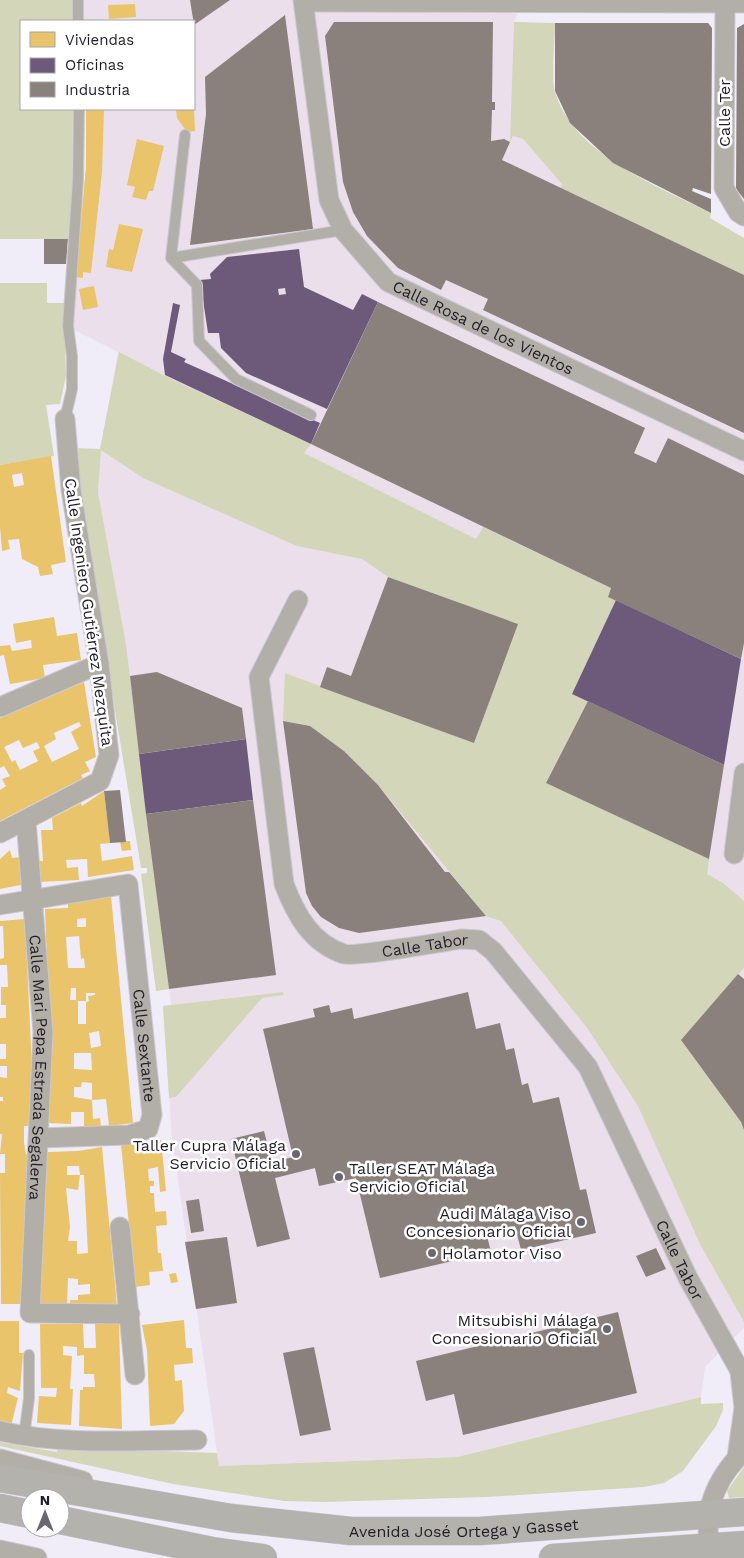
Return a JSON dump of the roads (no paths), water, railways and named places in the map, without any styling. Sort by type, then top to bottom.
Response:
[{"type":"main road","name":"Avenida José Ortega y Gasset","points":[[0,1478],[231,1518],[351,1531],[480,1531],[744,1512]]},
{"type":"main road","points":[[0,1508],[20,1512]]},
{"type":"main road","points":[[70,1522],[219,1552],[263,1558]]},
{"type":"main road","name":"Avenida José Ortega y Gasset","points":[[553,1558],[714,1553],[744,1545]]},
{"type":"street","points":[[303,1],[542,1],[744,4]]},
{"type":"street","name":"Calle Rosa de los Vientos","points":[[303,1],[329,200],[343,230],[388,282],[744,451]]},
{"type":"street","name":"Calle Ter","points":[[725,3],[724,188],[738,212],[744,216]]},
{"type":"street","name":"Calle Ingeniero Gutiérrez Mezquita","points":[[0,833],[100,781],[109,756],[99,664],[71,490],[65,419]]},
{"type":"street","name":"Calle Tabor","points":[[298,600],[259,677],[284,884],[294,910],[319,941],[346,955],[461,939],[479,940],[493,951],[588,1067],[688,1278],[742,1375],[744,1408],[741,1454]]},
{"type":"street","points":[[0,707],[99,664]]},
{"type":"street","points":[[734,854],[744,773]]},
{"type":"street","name":"Calle Ingeniero Gutiérrez Mezquita","points":[[0,848],[26,820]]},
{"type":"street","name":"Calle Mari Pepa Estrada Segalerva","points":[[26,820],[43,1032],[30,1313],[130,1314]]},
{"type":"street","name":"Calle Sextante","points":[[33,898],[128,884],[152,1115],[148,1129],[129,1135],[39,1138]]},
{"type":"street","points":[[0,905],[33,898]]},
{"type":"street","points":[[120,1228],[135,1376]]},
{"type":"street","points":[[0,1431],[24,1437],[73,1440],[197,1440]]},
{"type":"street","points":[[714,1553],[708,1515],[715,1489],[728,1466],[741,1454]]},
{"type":"street","name":"Avenida José Ortega y Gasset","points":[[0,1458],[183,1510]]},
{"type":"street","points":[[0,1550],[37,1558]]},
{"type":"lane","points":[[78,0],[78,20]]},
{"type":"lane","points":[[65,419],[72,389],[72,356],[68,326],[78,182],[79,110]]},
{"type":"lane","points":[[171,258],[185,135]]},
{"type":"lane","points":[[171,258],[343,230]]},
{"type":"lane","points":[[171,258],[197,285],[199,341],[236,379],[311,414]]},
{"type":"lane","points":[[24,1437],[29,1398],[29,1355]]},
{"type":"place","name":"Taller Cupra Málaga Servicio Oficial","points":[[296,1154]]},
{"type":"place","name":"Taller SEAT Málaga Servicio Oficial","points":[[339,1177]]},
{"type":"place","name":"Audi Málaga Viso Concesionario Oficial","points":[[581,1222]]},
{"type":"place","name":"Holamotor Viso","points":[[432,1253]]},
{"type":"place","name":"Mitsubishi Málaga Concesionario Oficial","points":[[607,1329]]}]
